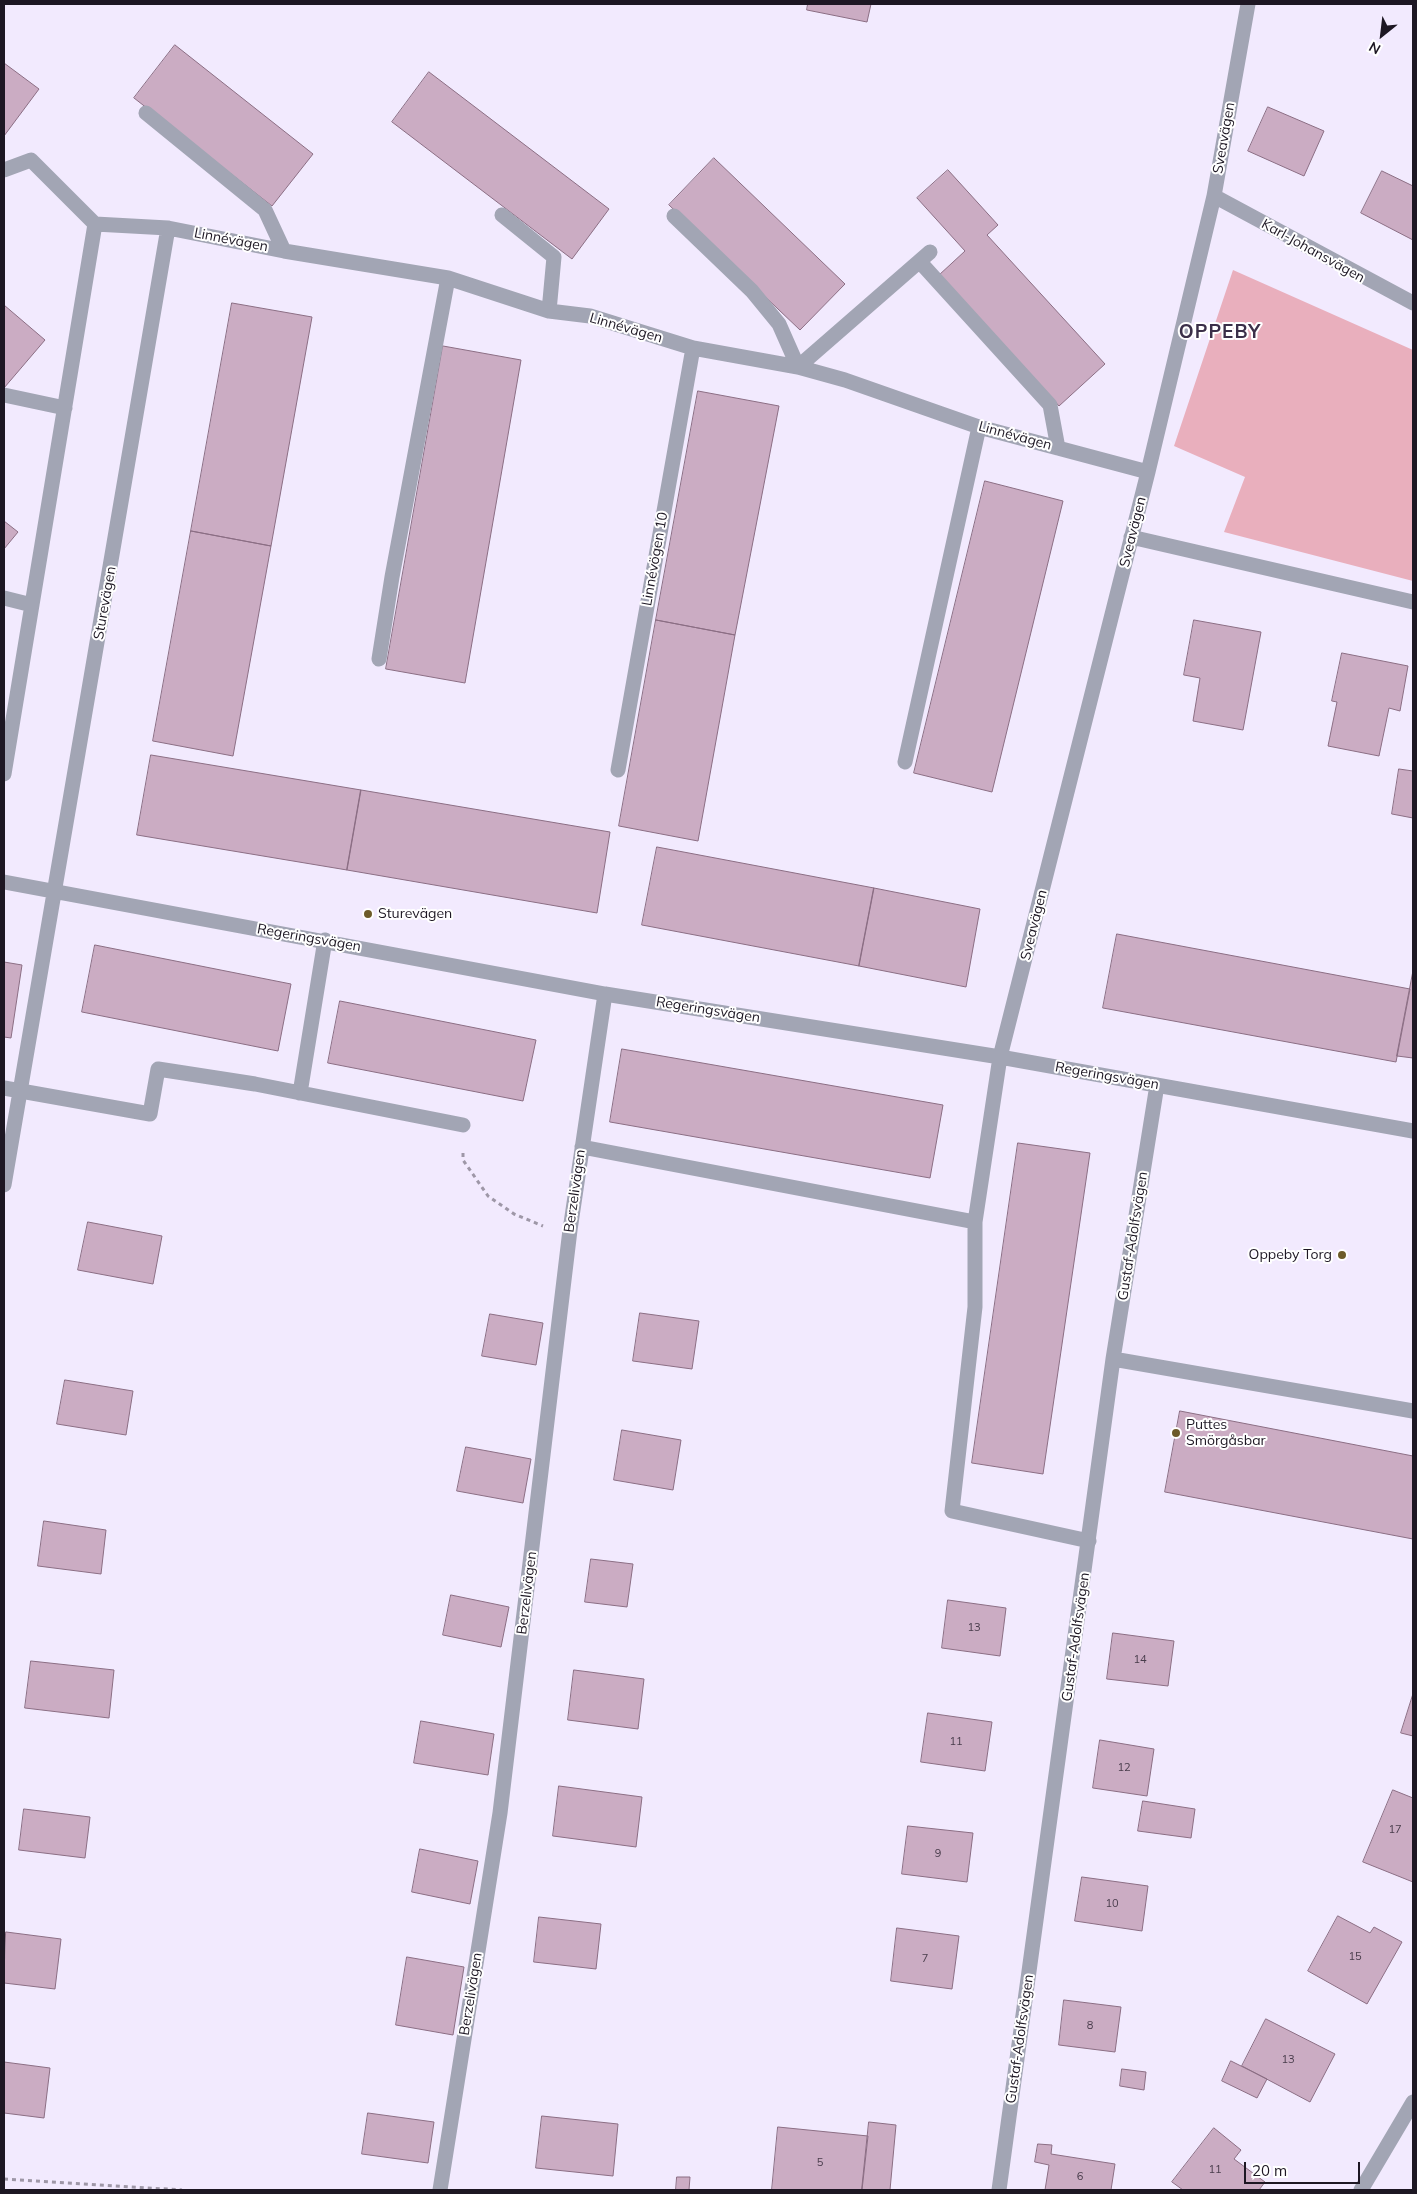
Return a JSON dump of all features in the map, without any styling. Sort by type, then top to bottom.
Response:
[{"type":"street","name":"Sveavägen","points":[[1089,1541],[952,1511],[975,1307],[975,1222],[1000,1057],[1148,472],[1214,196],[1248,4]]},
{"type":"street","points":[[146,113],[265,210],[284,251]]},
{"type":"street","points":[[4,170],[31,160],[95,224],[4,774]]},
{"type":"street","name":"Karl-Johansvägen","points":[[1214,196],[1413,303]]},
{"type":"street","points":[[502,215],[554,257],[549,311]]},
{"type":"street","points":[[674,216],[752,290],[779,324],[798,367],[925,257],[1050,404],[1058,448]]},
{"type":"street","name":"Linnévägen","points":[[95,224],[168,228],[284,251],[448,278],[549,311],[590,316],[692,348],[798,367],[845,380],[979,427],[1148,472]]},
{"type":"street","name":"Sturevägen","points":[[4,1185],[11,1089],[56,892],[168,228]]},
{"type":"street","points":[[379,659],[392,577],[448,278]]},
{"type":"street","name":"Linnévögen 10","points":[[618,770],[692,348]]},
{"type":"street","points":[[4,395],[64,408]]},
{"type":"street","points":[[905,762],[979,427]]},
{"type":"street","points":[[1131,537],[1413,602]]},
{"type":"street","points":[[4,598],[32,605]]},
{"type":"street","name":"Regeringsvägen","points":[[4,882],[325,940],[605,994],[1000,1057],[1413,1131]]},
{"type":"street","points":[[300,1093],[325,940]]},
{"type":"street","name":"Berzelivägen","points":[[440,2190],[500,1813],[570,1230],[605,994]]},
{"type":"street","points":[[11,1089],[150,1114],[158,1069],[300,1093],[463,1125]]},
{"type":"street","name":"Gustaf-Adolfsvägen","points":[[999,2190],[1114,1359],[1157,1085]]},
{"type":"street","points":[[582,1147],[975,1222]]},
{"type":"street","points":[[1114,1359],[1413,1411]]},
{"type":"street","points":[[1361,2190],[1413,2102]]},
{"type":"path","points":[[463,1125],[463,1160],[488,1196],[514,1214],[557,1232],[570,1230]]},
{"type":"path","points":[[4,2179],[182,2190]]},
{"type":"shaded area","points":[[1233,270],[1413,350],[1413,581],[1224,532],[1245,477],[1174,446]]},
{"type":"building","points":[[808,4],[871,4],[867,22],[807,10]]},
{"type":"building","points":[[175,45],[313,154],[272,206],[134,98]]},
{"type":"building","points":[[4,63],[39,89],[4,136]]},
{"type":"building","points":[[429,72],[609,209],[572,259],[392,122]]},
{"type":"building","points":[[1268,107],[1324,131],[1304,176],[1248,151]]},
{"type":"building","points":[[714,158],[845,284],[800,330],[669,205]]},
{"type":"building","points":[[948,170],[998,225],[987,235],[1105,364],[1059,406],[939,275],[965,251],[917,198]]},
{"type":"building","points":[[1382,171],[1413,186],[1413,240],[1361,213]]},
{"type":"building","points":[[232,303],[312,317],[271,546],[191,531]]},
{"type":"building","points":[[4,305],[45,340],[4,388]]},
{"type":"building","points":[[443,346],[521,360],[465,683],[386,669]]},
{"type":"building","points":[[698,391],[779,406],[735,635],[656,620]]},
{"type":"building","points":[[985,481],[1063,501],[992,792],[914,773]]},
{"type":"building","points":[[4,521],[18,532],[4,549]]},
{"type":"building","points":[[191,531],[271,546],[233,756],[153,741]]},
{"type":"building","points":[[656,620],[735,635],[698,841],[619,826]]},
{"type":"building","points":[[1194,620],[1261,632],[1243,730],[1193,721],[1200,678],[1184,675]]},
{"type":"building","points":[[1342,653],[1408,666],[1400,711],[1389,708],[1379,756],[1328,746],[1337,702],[1332,701]]},
{"type":"building","points":[[151,755],[361,790],[347,870],[137,835]]},
{"type":"building","points":[[1399,769],[1413,771],[1413,818],[1392,814]]},
{"type":"building","points":[[361,790],[610,832],[597,913],[347,870]]},
{"type":"building","points":[[657,847],[874,888],[859,966],[642,925]]},
{"type":"building","points":[[874,888],[980,909],[966,987],[859,966]]},
{"type":"building","points":[[1117,934],[1410,989],[1396,1062],[1103,1008]]},
{"type":"building","points":[[95,945],[291,984],[278,1051],[82,1012]]},
{"type":"building","points":[[4,962],[22,965],[11,1038],[4,1037]]},
{"type":"building","points":[[1413,971],[1413,1058],[1397,1056]]},
{"type":"building","points":[[340,1001],[536,1040],[523,1101],[328,1063]]},
{"type":"building","points":[[622,1049],[943,1105],[930,1178],[610,1122]]},
{"type":"building","points":[[1018,1143],[1090,1153],[1043,1474],[972,1463]]},
{"type":"building","points":[[88,1222],[162,1236],[153,1284],[78,1270]]},
{"type":"building","points":[[640,1313],[699,1321],[692,1369],[633,1361]]},
{"type":"building","points":[[490,1314],[543,1323],[536,1365],[482,1356]]},
{"type":"building","points":[[65,1380],[133,1391],[126,1435],[57,1424]]},
{"type":"building","points":[[1180,1411],[1413,1456],[1413,1539],[1165,1492]]},
{"type":"building","points":[[622,1430],[681,1440],[673,1490],[614,1480]]},
{"type":"building","points":[[466,1447],[531,1459],[523,1503],[457,1491]]},
{"type":"building","points":[[44,1521],[106,1530],[101,1574],[38,1566]]},
{"type":"building","points":[[591,1559],[633,1564],[627,1607],[585,1602]]},
{"type":"building","points":[[451,1595],[509,1607],[501,1647],[443,1635]]},
{"type":"building","points":[[948,1600],[1006,1608],[1000,1656],[942,1648]]},
{"type":"building","points":[[1113,1633],[1174,1641],[1168,1686],[1107,1679]]},
{"type":"building","points":[[31,1661],[114,1670],[109,1718],[25,1708]]},
{"type":"building","points":[[574,1670],[644,1679],[638,1729],[568,1720]]},
{"type":"building","points":[[1413,1694],[1413,1736],[1401,1733]]},
{"type":"building","points":[[928,1713],[992,1722],[985,1771],[921,1762]]},
{"type":"building","points":[[421,1721],[494,1734],[488,1775],[414,1763]]},
{"type":"building","points":[[1100,1740],[1154,1749],[1147,1796],[1093,1788]]},
{"type":"building","points":[[559,1786],[642,1797],[636,1847],[553,1836]]},
{"type":"building","points":[[1393,1790],[1413,1798],[1413,1882],[1363,1862]]},
{"type":"building","points":[[1143,1801],[1195,1809],[1191,1838],[1138,1831]]},
{"type":"building","points":[[24,1809],[90,1817],[85,1858],[19,1850]]},
{"type":"building","points":[[908,1826],[973,1833],[967,1882],[902,1874]]},
{"type":"building","points":[[420,1849],[478,1861],[470,1904],[412,1892]]},
{"type":"building","points":[[1082,1877],[1148,1886],[1142,1931],[1075,1921]]},
{"type":"building","points":[[1338,1916],[1370,1933],[1374,1927],[1402,1942],[1367,2004],[1308,1971]]},
{"type":"building","points":[[539,1917],[601,1924],[596,1969],[534,1962]]},
{"type":"building","points":[[897,1928],[959,1936],[952,1989],[891,1981]]},
{"type":"building","points":[[6,1932],[61,1939],[55,1989],[4,1983]]},
{"type":"building","points":[[407,1957],[464,1967],[453,2035],[396,2025]]},
{"type":"building","points":[[1064,2000],[1121,2007],[1115,2052],[1059,2045]]},
{"type":"building","points":[[1266,2019],[1335,2054],[1310,2102],[1242,2066]]},
{"type":"building","points":[[1231,2061],[1267,2079],[1257,2098],[1222,2081]]},
{"type":"building","points":[[4,2062],[50,2068],[44,2118],[4,2113]]},
{"type":"building","points":[[1122,2069],[1146,2072],[1144,2090],[1120,2086]]},
{"type":"building","points":[[368,2113],[434,2122],[428,2163],[362,2154]]},
{"type":"building","points":[[542,2116],[618,2124],[613,2176],[536,2168]]},
{"type":"building","points":[[869,2122],[896,2125],[890,2190],[862,2190]]},
{"type":"building","points":[[778,2127],[868,2136],[862,2190],[772,2190]]},
{"type":"building","points":[[1214,2128],[1241,2150],[1234,2159],[1265,2182],[1259,2190],[1183,2190],[1172,2182]]},
{"type":"building","points":[[1038,2144],[1052,2145],[1051,2154],[1115,2164],[1111,2190],[1045,2190],[1049,2165],[1035,2162]]},
{"type":"building","points":[[677,2177],[690,2177],[689,2190],[676,2190]]},
{"type":"place","name":"Sturevägen","points":[[368,914]]},
{"type":"place","name":"Oppeby Torg","points":[[1342,1255]]},
{"type":"place","name":"Puttes Smörgåsbar","points":[[1176,1433]]},
{"type":"district","name":"OPPEBY","points":[[1220,332]]}]
